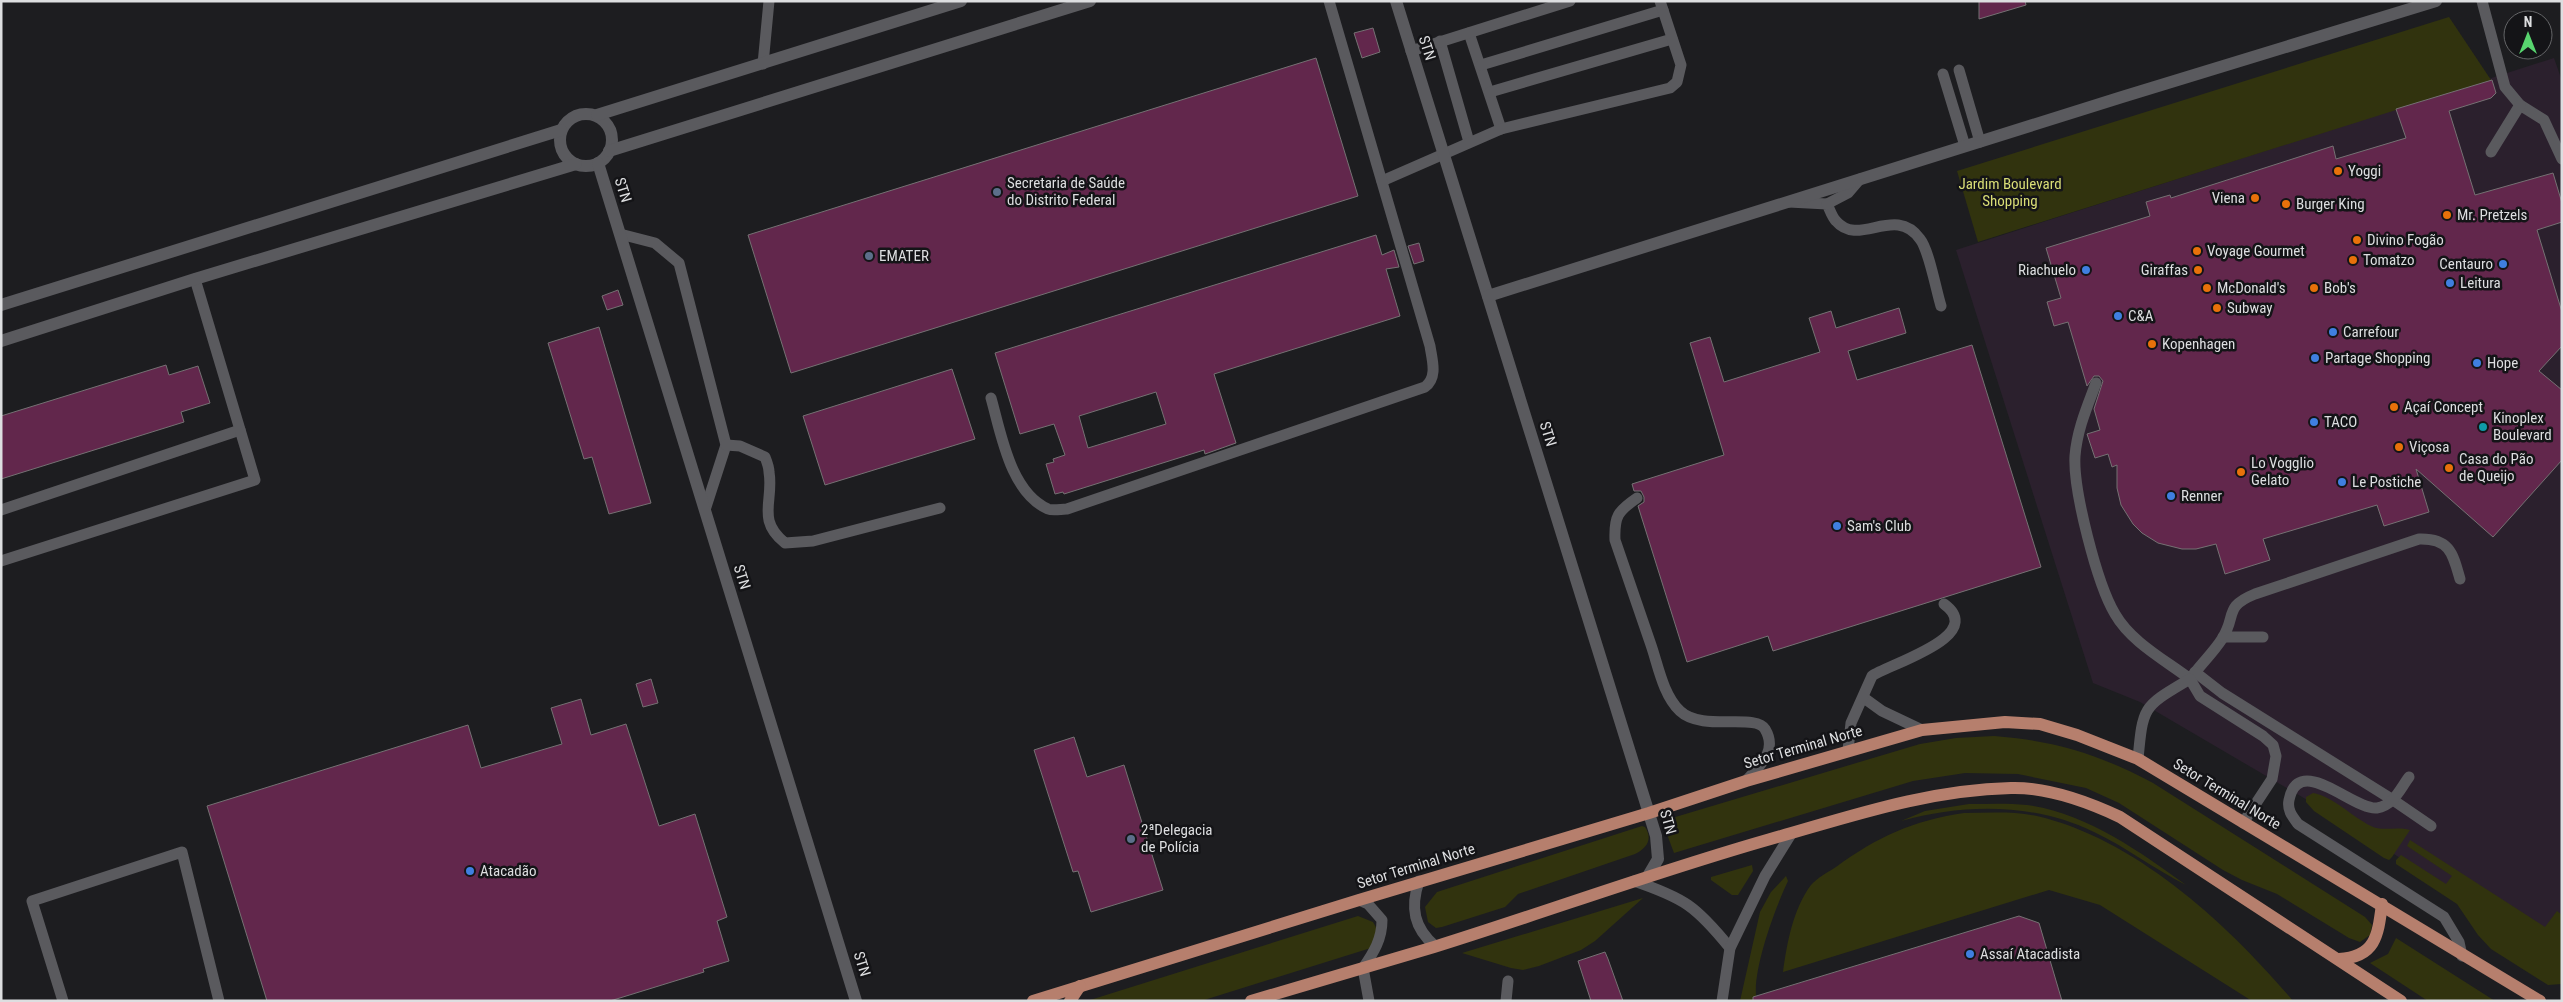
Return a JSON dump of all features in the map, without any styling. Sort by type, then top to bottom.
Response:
[{"type":"main road","name":"Setor Terminal Norte","points":[[1034,1001],[1359,900],[1650,813],[1848,750],[1922,730],[2005,722],[2040,724],[2077,734],[2138,759],[2382,904],[2462,956],[2540,1001]]},
{"type":"main road","points":[[1251,1001],[1435,946],[1648,876],[1884,805],[1974,790],[2014,788],[2054,794],[2088,802],[2120,817],[2339,959],[2400,1001]]},
{"type":"main road","points":[[2339,959],[2356,957],[2370,948],[2379,928],[2382,904]]},
{"type":"main road","points":[[1070,1001],[1080,986]]},
{"type":"street","points":[[1,305],[561,130],[572,117],[580,114],[597,115],[961,1]]},
{"type":"street","points":[[1,341],[195,279],[576,164],[591,165],[598,163],[609,151],[1090,1]]},
{"type":"street","name":"STN","points":[[1396,1],[1650,813],[1659,848],[1658,859],[1648,876]]},
{"type":"street","points":[[1488,296],[2436,1]]},
{"type":"street","points":[[597,115],[609,128],[611,135],[609,151]]},
{"type":"street","points":[[561,130],[560,147],[569,160],[576,164]]},
{"type":"street","name":"STN","points":[[598,163],[856,1001]]},
{"type":"lane","points":[[763,64],[769,1]]},
{"type":"lane","points":[[991,398],[1013,471],[1033,499],[1049,510],[1067,509],[1425,387],[1431,382],[1433,376],[1430,346],[1329,1]]},
{"type":"lane","points":[[1412,51],[1570,1]]},
{"type":"lane","points":[[2482,1],[2505,87],[2520,105],[2544,120],[2562,160]]},
{"type":"lane","points":[[1382,181],[1501,129],[1670,88],[1677,82],[1681,65],[1662,6],[1481,65]]},
{"type":"lane","points":[[1469,33],[1501,129]]},
{"type":"lane","points":[[1490,92],[1672,39]]},
{"type":"lane","points":[[1440,41],[1469,142]]},
{"type":"lane","points":[[1959,70],[1980,142]]},
{"type":"lane","points":[[1943,74],[1965,146]]},
{"type":"lane","points":[[2491,152],[2520,105]]},
{"type":"lane","points":[[1788,202],[1827,204],[1848,193],[1860,179]]},
{"type":"lane","points":[[1827,204],[1837,223],[1854,231],[1895,223],[1910,227],[1922,240],[1941,306]]},
{"type":"lane","points":[[620,234],[655,243],[679,263],[726,446],[705,510]]},
{"type":"lane","points":[[1,560],[255,480],[195,279]]},
{"type":"lane","points":[[2096,383],[2079,429],[2075,458],[2082,513],[2101,579],[2115,614],[2133,635],[2193,675],[2393,800],[2430,826]]},
{"type":"lane","points":[[1,510],[240,430]]},
{"type":"lane","points":[[726,446],[740,446],[765,456],[770,474],[766,511],[774,534],[785,543],[813,541],[940,508]]},
{"type":"lane","points":[[1637,498],[1620,510],[1615,526],[1615,540],[1663,681],[1679,710],[1687,716],[1721,724],[1748,721],[1758,722],[1765,728],[1771,743],[1767,757],[1746,781]]},
{"type":"lane","points":[[2138,759],[2141,725],[2147,710],[2153,701],[2193,675],[2224,637],[2232,612],[2241,600],[2420,539],[2439,541],[2449,549],[2454,557],[2460,579]]},
{"type":"lane","points":[[1848,750],[1853,717],[1864,698],[1872,676],[1925,652],[1954,629],[1956,617],[1951,609],[1944,604]]},
{"type":"lane","points":[[2224,637],[2264,637]]},
{"type":"lane","points":[[2193,675],[2200,696],[2264,736],[2273,745],[2276,756],[2272,779],[2243,823]]},
{"type":"lane","points":[[1864,698],[1882,711],[1922,730]]},
{"type":"lane","points":[[2409,777],[2388,806],[2376,809],[2360,805],[2322,783],[2310,781],[2298,784],[2291,791],[2288,803],[2290,812],[2298,824],[2444,917],[2460,942],[2462,956]]},
{"type":"lane","points":[[1722,1001],[1730,948],[1765,876],[1791,834]]},
{"type":"lane","points":[[64,1001],[32,901],[182,852],[219,1001]]},
{"type":"lane","points":[[1634,881],[1673,894],[1690,904],[1711,924],[1730,948]]},
{"type":"lane","points":[[1419,882],[1414,904],[1415,919],[1424,937],[1435,946]]},
{"type":"lane","points":[[1359,900],[1368,904],[1382,920],[1379,942],[1363,968],[1369,1001]]},
{"type":"lane","points":[[1506,1001],[1508,981]]},
{"type":"shaded area","points":[[2553,58],[2562,81],[2562,958],[2558,963],[2394,854],[2314,804],[2140,702],[2093,683],[1956,250],[2548,60],[2553,60]]},
{"type":"green space","name":"Jardim Boulevard Shopping","points":[[2449,17],[2491,80],[1978,242],[1957,171]]},
{"type":"green space","points":[[1994,736],[2037,741],[2076,750],[2114,764],[2153,783],[2365,917],[2372,925],[2370,935],[2360,942],[2349,938],[2277,894],[2223,870],[2119,803],[2086,788],[2018,774],[1965,773],[1913,781],[1674,853],[1662,821],[1920,744],[1956,738]]},
{"type":"green space","points":[[2313,793],[2328,798],[2375,828],[2410,830],[2389,860],[2314,811],[2306,802],[2306,797]]},
{"type":"green space","points":[[1969,804],[2027,805],[2049,809],[2070,816],[2111,835],[2150,859],[2186,885],[2094,832],[2071,822],[2048,816],[2023,811],[1974,809],[1925,815],[1901,821],[1925,811]]},
{"type":"green space","points":[[1964,813],[2028,814],[2074,827],[2110,844],[2145,865],[2210,915],[2268,972],[2293,1001],[2252,1001],[2100,905],[2049,890],[1783,972],[1795,915],[1813,882],[1867,847],[1897,831],[1928,820]]},
{"type":"green space","points":[[1642,826],[1647,831],[1648,843],[1635,854],[1518,894],[1505,907],[1442,927],[1436,928],[1428,922],[1425,907],[1437,892]]},
{"type":"green space","points":[[2410,840],[2545,927],[2557,911],[2562,915],[2562,984],[2548,985],[2491,949],[2478,935],[2457,904],[2396,864],[2396,860],[2401,855],[2446,884],[2452,876],[2407,846]]},
{"type":"green space","points":[[1752,865],[1753,871],[1738,895],[1732,895],[1711,880],[1711,877]]},
{"type":"green space","points":[[1786,876],[1788,881],[1765,941],[1757,975],[1757,1001],[1740,1001],[1760,912],[1771,892]]},
{"type":"green space","points":[[1643,898],[1595,941],[1581,950],[1539,966],[1523,970],[1511,968],[1462,953]]},
{"type":"green space","points":[[1358,916],[1373,922],[1378,931],[1374,947],[1201,1001],[1087,1001]]},
{"type":"green space","points":[[2396,938],[2495,1001],[2428,1001],[2370,963],[2388,954]]},
{"type":"building","points":[[1979,1],[2025,1],[2026,5],[1979,19]]},
{"type":"building","points":[[1373,28],[1380,52],[1362,58],[1354,33]]},
{"type":"building","name":"Secretaria de Saúde do Distrito Federal","points":[[1316,58],[1358,196],[791,373],[748,235]]},
{"type":"building","name":"Partage Shopping","points":[[2492,80],[2496,93],[2491,98],[2449,111],[2475,195],[2553,173],[2562,203],[2562,222],[2537,230],[2562,312],[2562,346],[2539,371],[2562,390],[2562,460],[2493,537],[2416,469],[2429,512],[2384,526],[2377,505],[2263,539],[2270,560],[2225,574],[2216,544],[2196,549],[2182,549],[2158,543],[2142,533],[2133,524],[2121,505],[2117,488],[2117,465],[2112,467],[2108,454],[2095,458],[2087,434],[2100,430],[2094,409],[2103,381],[2099,376],[2094,376],[2087,386],[2068,322],[2054,326],[2047,302],[2061,298],[2046,248],[2150,216],[2146,202],[2170,195],[2171,198],[2333,146],[2336,159],[2406,138],[2396,109]]},
{"type":"building","points":[[1376,235],[1382,255],[1394,250],[1399,267],[1386,269],[1400,316],[1214,374],[1236,443],[1205,454],[1204,450],[1064,494],[1063,492],[1055,494],[1046,464],[1054,462],[1053,459],[1065,455],[1054,424],[1020,434],[995,353]],"holes":[[[1156,392],[1166,424],[1088,448],[1079,416]]]},
{"type":"building","points":[[1419,243],[1424,261],[1414,264],[1408,246]]},
{"type":"building","points":[[618,290],[623,305],[607,310],[602,296]]},
{"type":"building","name":"Sam's Club","points":[[1899,308],[1906,333],[1848,351],[1857,380],[1972,345],[2041,567],[1773,651],[1768,636],[1687,662],[1638,506],[1644,502],[1644,497],[1641,491],[1634,491],[1632,484],[1724,455],[1690,343],[1710,337],[1724,382],[1820,352],[1809,318],[1831,311],[1836,328]]},
{"type":"building","points":[[599,327],[651,503],[609,514],[592,457],[584,459],[548,343]]},
{"type":"building","points":[[166,365],[169,375],[198,366],[210,403],[181,412],[184,422],[1,479],[1,416]]},
{"type":"building","points":[[952,369],[975,439],[825,485],[803,416]]},
{"type":"building","points":[[651,679],[658,703],[643,707],[636,684]]},
{"type":"building","name":"Atacadão","points":[[581,699],[591,735],[626,724],[659,826],[695,814],[727,917],[717,921],[729,961],[703,969],[704,972],[610,1001],[267,1001],[207,806],[468,725],[481,768],[562,744],[551,708]]},
{"type":"building","name":"2ªDelegacia de Polícia","points":[[1074,737],[1087,777],[1124,765],[1163,890],[1091,912],[1078,871],[1073,872],[1034,750]]},
{"type":"building","name":"Assaí Atacadista","points":[[2019,916],[2039,923],[2062,1001],[1753,1001],[1753,997]]},
{"type":"building","points":[[1605,952],[1623,1001],[1591,1001],[1578,961]]},
{"type":"place","name":"Yoggi","points":[[2338,171]]},
{"type":"place","name":"Secretaria de Saúde do Distrito Federal","points":[[997,192]]},
{"type":"place","name":"Viena","points":[[2255,198]]},
{"type":"place","name":"Burger King","points":[[2286,204]]},
{"type":"place","name":"Mr. Pretzels","points":[[2447,215]]},
{"type":"place","name":"Divino Fogão","points":[[2357,240]]},
{"type":"place","name":"Voyage Gourmet","points":[[2197,251]]},
{"type":"place","name":"EMATER","points":[[869,256]]},
{"type":"place","name":"Tomatzo","points":[[2353,260]]},
{"type":"place","name":"Centauro","points":[[2503,264]]},
{"type":"place","name":"Riachuelo","points":[[2086,270]]},
{"type":"place","name":"Giraffas","points":[[2198,270]]},
{"type":"place","name":"Leitura","points":[[2450,283]]},
{"type":"place","name":"McDonald's","points":[[2207,288]]},
{"type":"place","name":"Bob's","points":[[2314,288]]},
{"type":"place","name":"Subway","points":[[2217,308]]},
{"type":"place","name":"C&A","points":[[2118,316]]},
{"type":"place","name":"Carrefour","points":[[2333,332]]},
{"type":"place","name":"Kopenhagen","points":[[2152,344]]},
{"type":"place","name":"Partage Shopping","points":[[2315,358]]},
{"type":"place","name":"Hope","points":[[2477,363]]},
{"type":"place","name":"Açaí Concept","points":[[2394,407]]},
{"type":"place","name":"TACO","points":[[2314,422]]},
{"type":"place","name":"Kinoplex Boulevard","points":[[2483,427]]},
{"type":"place","name":"Viçosa","points":[[2399,447]]},
{"type":"place","name":"Casa do Pão de Queijo","points":[[2449,468]]},
{"type":"place","name":"Lo Vogglio Gelato","points":[[2241,472]]},
{"type":"place","name":"Le Postiche","points":[[2342,482]]},
{"type":"place","name":"Renner","points":[[2171,496]]},
{"type":"place","name":"Sam's Club","points":[[1837,526]]},
{"type":"place","name":"2ªDelegacia de Polícia","points":[[1131,839]]},
{"type":"place","name":"Atacadão","points":[[470,871]]},
{"type":"place","name":"Assaí Atacadista","points":[[1970,954]]}]
